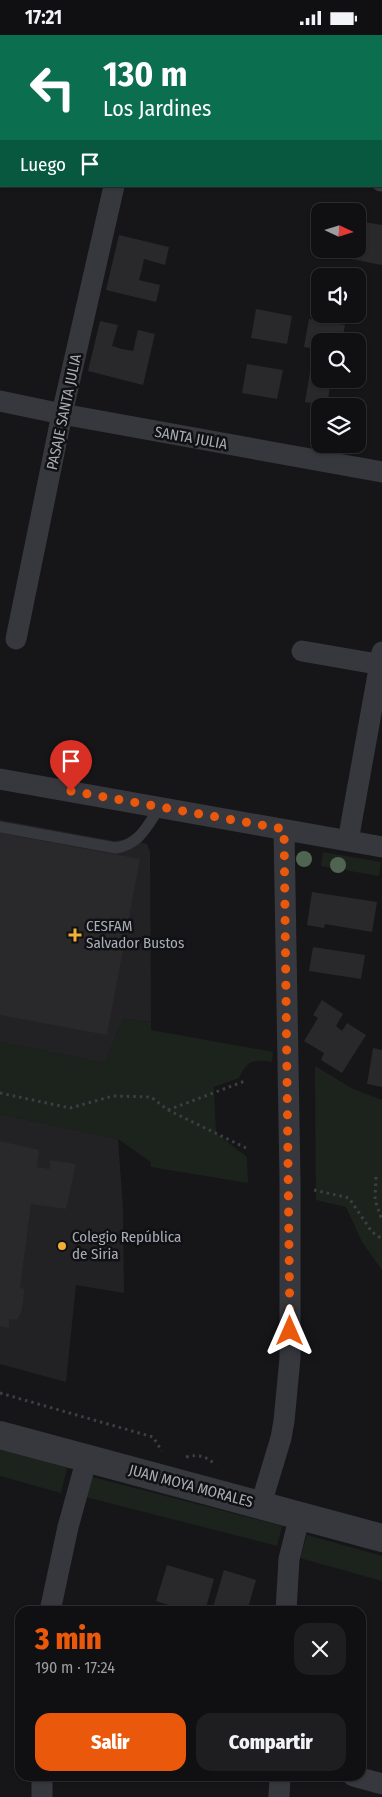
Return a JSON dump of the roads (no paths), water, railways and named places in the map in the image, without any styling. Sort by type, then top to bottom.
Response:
[{"type":"street","name":"PASAJE SANTA JULIA","points":[[16,639],[62,414],[114,187]]},
{"type":"street","name":"SANTA JULIA","points":[[0,401],[382,473]]},
{"type":"street","points":[[302,651],[381,661],[348,841]]},
{"type":"street","points":[[0,779],[382,847]]},
{"type":"street","points":[[261,1504],[281,1438],[290,1358],[290,1181],[284,829]]},
{"type":"street","name":"JUAN MOYA MORALES","points":[[0,1435],[382,1538]]},
{"type":"street","points":[[51,1606],[66,1535],[87,1458]]},
{"type":"street","points":[[286,1606],[289,1559],[300,1515]]},
{"type":"street","points":[[366,1780],[382,1784]]},
{"type":"street","points":[[42,1781],[42,1797]]},
{"type":"street","points":[[279,1797],[280,1781]]},
{"type":"lane","points":[[0,827],[116,848],[133,843],[160,807]]},
{"type":"place","name":"CESFAM Salvador Bustos","points":[[75,935]]},
{"type":"place","name":"Colegio República de Siria","points":[[62,1246]]}]
